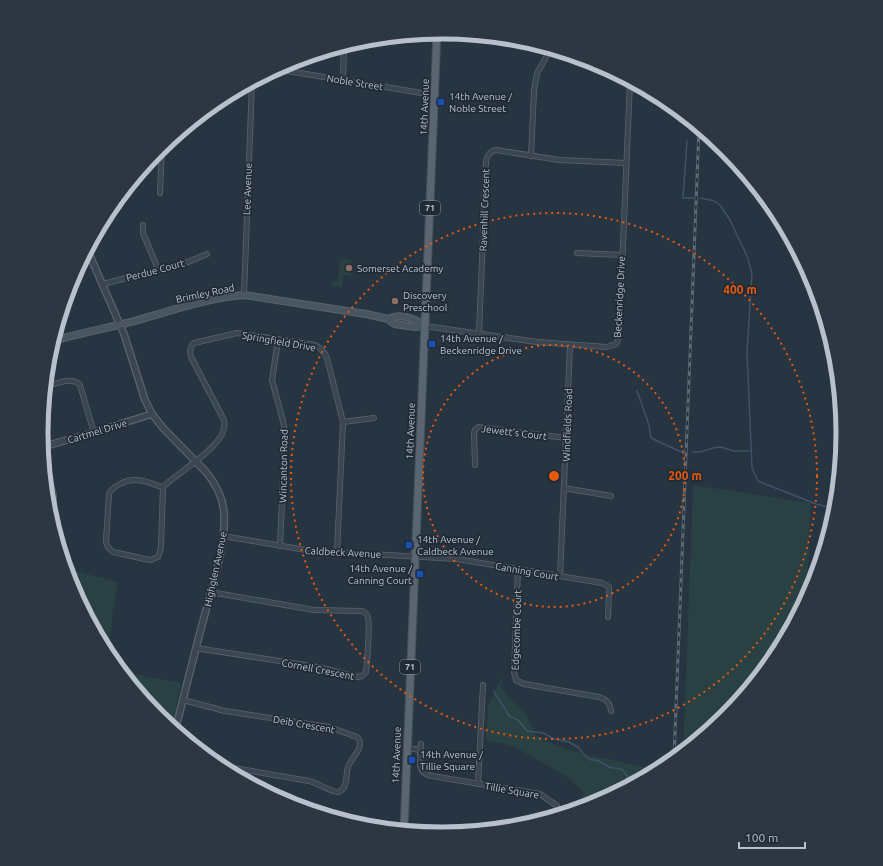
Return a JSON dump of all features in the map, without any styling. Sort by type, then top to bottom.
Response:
[{"type":"main road","name":"14th Avenue","points":[[404,825],[437,39]]},
{"type":"main road","name":"Brimley Road","points":[[59,339],[183,307],[232,296],[244,295],[388,319],[394,324],[415,327],[425,326]]},
{"type":"street","points":[[343,80],[344,51]]},
{"type":"street","points":[[531,156],[537,73],[548,54]]},
{"type":"street","name":"Noble Street","points":[[287,71],[434,95]]},
{"type":"street","name":"Beckenridge Drive","points":[[425,326],[537,342],[570,345],[607,347],[618,341],[630,87]]},
{"type":"street","name":"Lee Avenue","points":[[244,295],[252,88]]},
{"type":"street","name":"Ravenhill Crescent","points":[[479,333],[486,157],[490,152],[496,150],[559,160],[626,163]]},
{"type":"street","points":[[160,193],[162,155]]},
{"type":"street","points":[[143,225],[143,233],[158,269]]},
{"type":"street","points":[[576,253],[622,255]]},
{"type":"street","name":"Perdue Court","points":[[103,284],[188,262],[207,254]]},
{"type":"street","name":"Highglen Avenue","points":[[90,255],[120,324],[145,400],[152,414],[163,428],[212,479],[220,494],[224,513],[223,536],[177,724]]},
{"type":"street","name":"Springfield Drive","points":[[196,461],[220,438],[225,428],[225,423],[191,357],[190,351],[194,343],[237,333],[320,347],[325,352],[343,422],[337,552]]},
{"type":"street","name":"Wincanton Road","points":[[278,340],[272,380],[283,421],[284,432],[280,546]]},
{"type":"street","name":"Windfields Road","points":[[560,576],[570,345]]},
{"type":"street","points":[[51,386],[71,381],[78,382],[80,384],[94,433]]},
{"type":"street","name":"Cartmel Drive","points":[[48,445],[94,433],[152,414]]},
{"type":"street","points":[[343,422],[374,418]]},
{"type":"street","name":"Jewett's Court","points":[[475,465],[474,433],[478,427],[566,438]]},
{"type":"street","points":[[163,487],[136,480],[115,486],[112,489],[109,494],[106,541],[109,549],[113,552],[150,560],[158,557],[160,548],[163,487],[196,461]]},
{"type":"street","points":[[51,485],[54,495],[55,508]]},
{"type":"street","points":[[564,488],[611,496]]},
{"type":"street","name":"Caldbeck Avenue","points":[[223,536],[324,552],[415,555]]},
{"type":"street","name":"Canning Court","points":[[415,555],[457,559],[606,585],[609,587],[608,617]]},
{"type":"street","name":"Edgecombe Court","points":[[518,569],[514,677],[516,680],[524,684],[600,696],[606,699],[610,704],[611,711]]},
{"type":"street","name":"Cornell Crescent","points":[[196,648],[318,667],[357,677],[362,676],[366,672],[368,617],[365,612],[314,610],[210,592]]},
{"type":"street","name":"Tillie Square","points":[[478,784],[482,685]]},
{"type":"street","name":"Deib Crescent","points":[[183,700],[225,711],[329,727],[357,737],[360,743],[359,749],[348,766],[347,781],[344,788],[339,792],[332,791],[319,784],[309,781],[234,768]]},
{"type":"street","name":"Tillie Square","points":[[421,744],[420,769],[424,774],[540,794],[557,806],[557,809]]},
{"type":"street","points":[[407,748],[421,750]]},
{"type":"green space","points":[[340,260],[352,260],[351,276],[344,275],[342,288],[340,288],[340,286],[331,286],[333,281],[337,282]]},
{"type":"green space","points":[[693,485],[811,503],[808,579],[783,630],[754,673],[738,693],[720,712],[683,744]]},
{"type":"green space","points":[[72,572],[79,572],[118,582],[112,618],[110,646],[88,607]]},
{"type":"green space","points":[[129,673],[181,683],[173,721],[145,693]]},
{"type":"green space","points":[[503,675],[501,688],[509,698],[524,710],[535,734],[551,743],[572,751],[648,768],[616,786],[582,801],[583,792],[566,776],[513,746],[486,740],[488,706]]},
{"type":"waterway","points":[[687,141],[683,198],[694,198]]},
{"type":"waterway","points":[[701,198],[714,201],[720,205],[730,220],[747,256],[752,273],[747,352],[752,468],[758,481],[816,504],[828,507]]},
{"type":"waterway","points":[[637,391],[649,425],[651,438],[679,451],[685,451]]},
{"type":"waterway","points":[[693,452],[700,452],[721,447],[734,451],[751,451]]},
{"type":"waterway","points":[[494,691],[509,716],[517,720],[527,731],[543,733],[554,739],[569,742],[579,748],[583,754],[591,760],[597,760],[611,768],[623,770],[627,776],[631,778]]},
{"type":"railway","points":[[674,751],[699,135]]},
{"type":"place","name":"14th Avenue / Noble Street","points":[[441,102]]},
{"type":"place","name":"Somerset Academy","points":[[349,268]]},
{"type":"place","name":"Discovery Preschool","points":[[395,301]]},
{"type":"place","name":"14th Avenue / Beckenridge Drive","points":[[432,344]]},
{"type":"place","name":"14th Avenue / Caldbeck Avenue","points":[[409,545]]},
{"type":"place","name":"14th Avenue / Canning Court","points":[[420,574]]},
{"type":"place","name":"14th Avenue / Tillie Square","points":[[412,760]]}]
